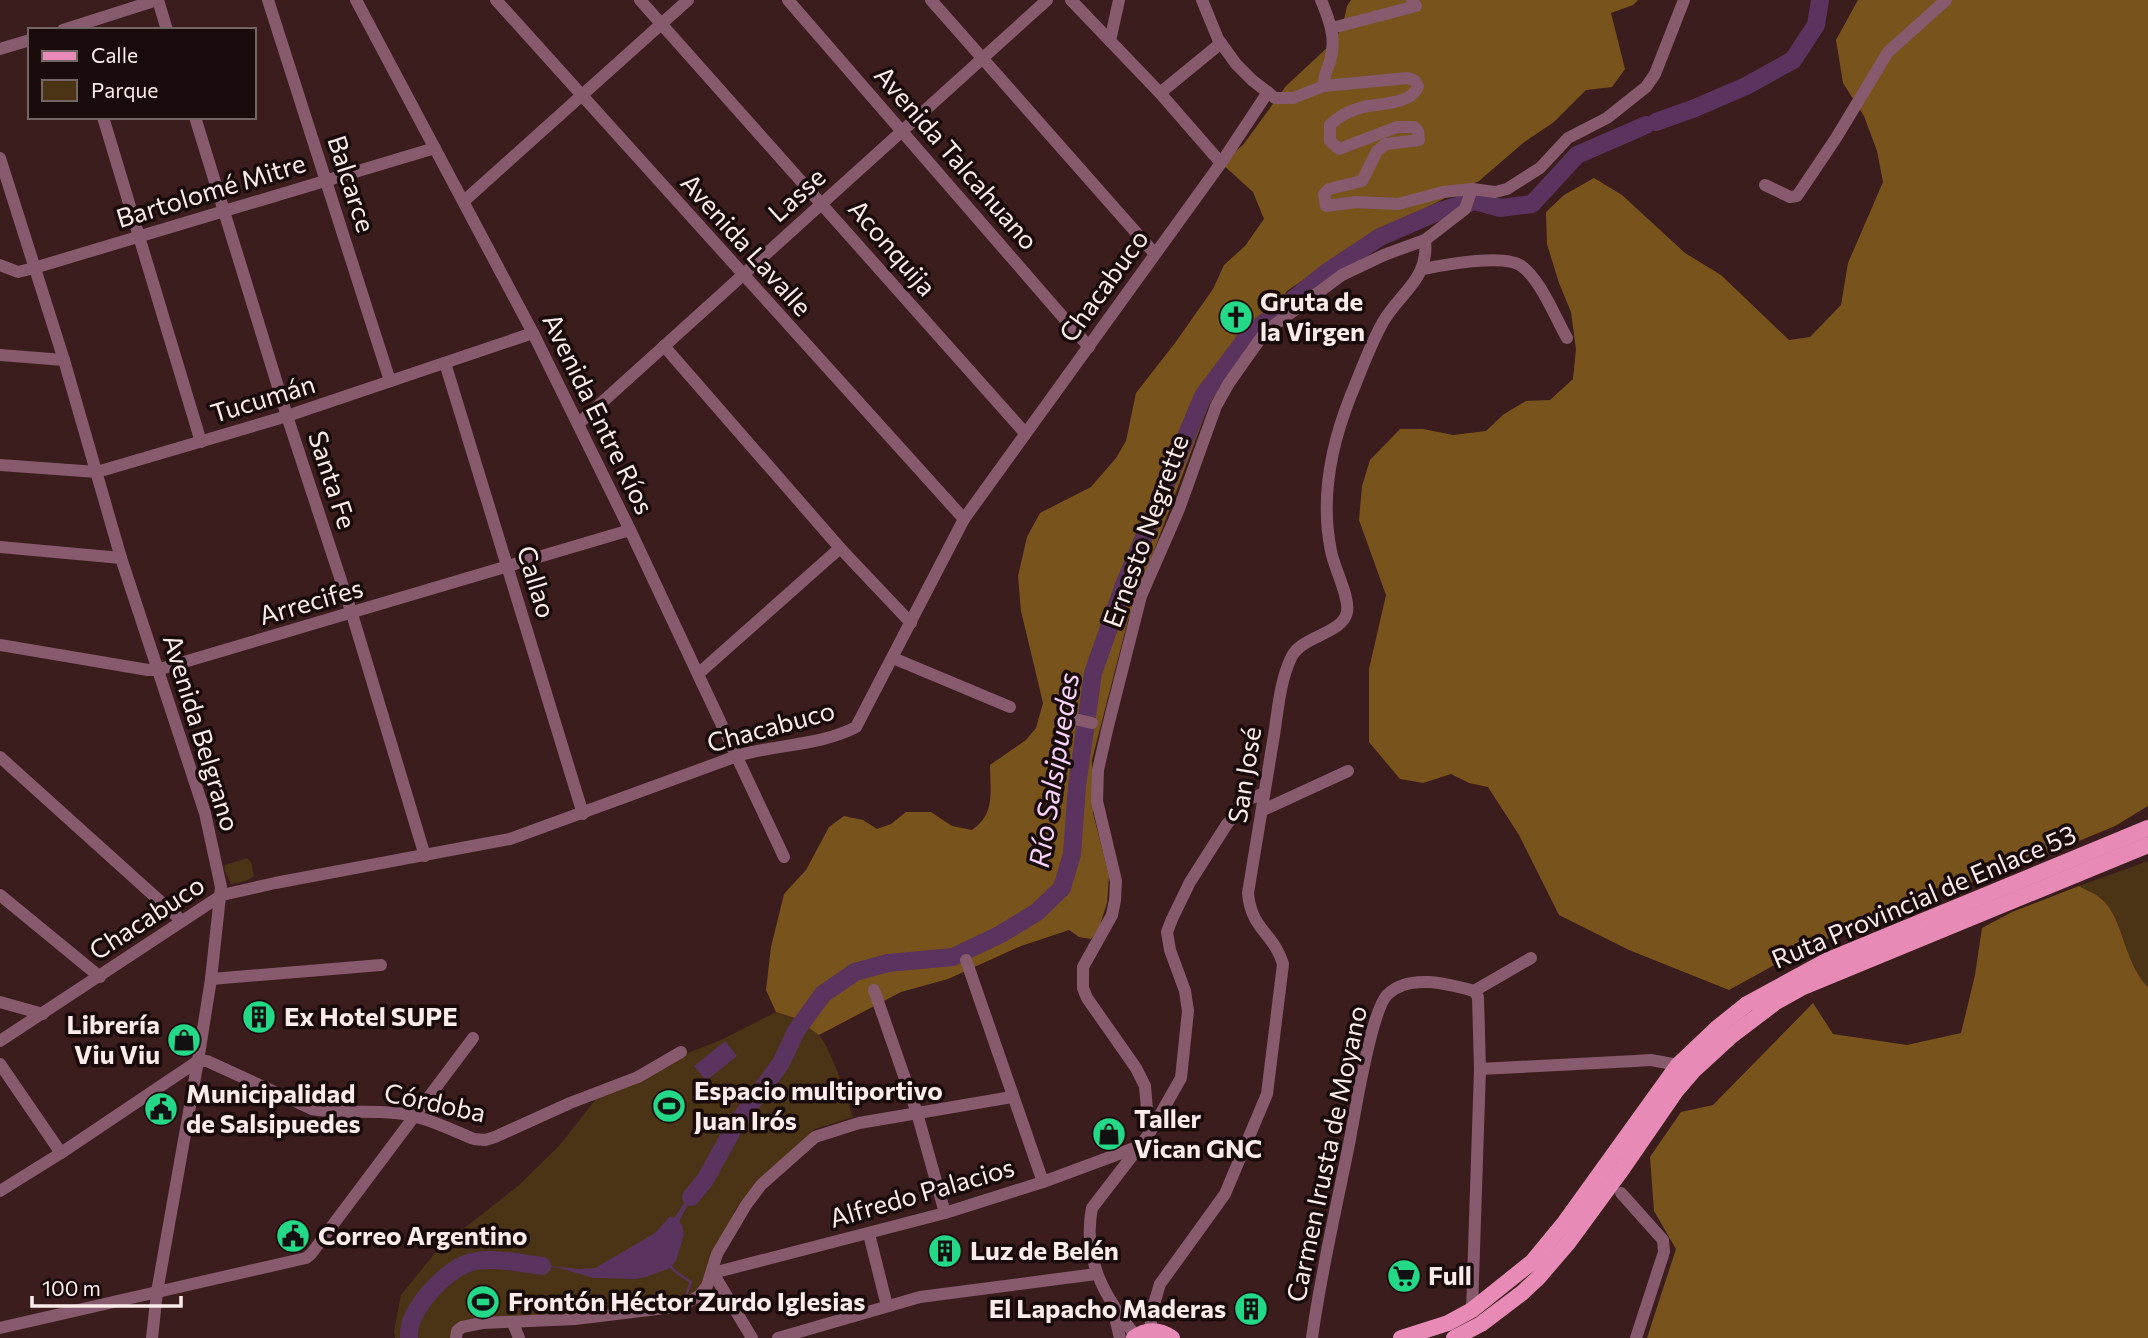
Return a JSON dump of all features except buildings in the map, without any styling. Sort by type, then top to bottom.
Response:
[{"type":"main road","name":"Ruta Provincial de Enlace 53","points":[[1401,1338],[1472,1310],[1524,1268],[1545,1247],[1678,1065],[1747,1004],[1805,971],[2148,828]]},
{"type":"main road","name":"Ruta Provincial de Enlace 53","points":[[1454,1338],[1481,1324],[1538,1278],[1567,1243],[1694,1070],[1730,1037],[1776,1002],[1833,973],[2148,845]]},
{"type":"main road","points":[[1135,1336],[1159,1331],[1172,1338]]},
{"type":"street","points":[[74,28],[158,0],[166,28]]},
{"type":"street","name":"Balcarce","points":[[268,0],[390,381]]},
{"type":"street","name":"Avenida Entre Ríos","points":[[356,0],[533,333],[630,530],[784,857]]},
{"type":"street","name":"Avenida Lavalle","points":[[496,0],[964,519]]},
{"type":"street","name":"Aconquija","points":[[640,0],[1025,433]]},
{"type":"street","points":[[464,201],[688,0]]},
{"type":"street","name":"Avenida Talcahuano","points":[[789,0],[1089,347]]},
{"type":"street","points":[[931,0],[1155,254]]},
{"type":"street","name":"Lasse","points":[[578,424],[1047,0]]},
{"type":"street","points":[[1071,0],[1160,93],[1221,163]]},
{"type":"street","points":[[1110,41],[1119,0]]},
{"type":"street","points":[[1202,0],[1221,43],[1236,64],[1275,98],[1293,99],[1324,86],[1408,78],[1415,81],[1418,86],[1416,92],[1410,96],[1388,104],[1363,107],[1337,118],[1330,125],[1330,141],[1339,149],[1397,127],[1415,127],[1419,140],[1386,144],[1377,151],[1362,181],[1329,189],[1324,194],[1326,206],[1356,202],[1398,204],[1443,192],[1472,189],[1496,192],[1507,189],[1540,168],[1568,138],[1607,118],[1646,87],[1655,74],[1684,0]]},
{"type":"street","points":[[1321,0],[1332,28],[1332,57],[1324,76],[1324,86]]},
{"type":"street","points":[[1765,185],[1790,197],[1797,196],[1888,52],[1946,0]]},
{"type":"street","points":[[1332,28],[1414,3]]},
{"type":"street","points":[[0,49],[28,41]]},
{"type":"street","points":[[1160,93],[1221,43]]},
{"type":"street","name":"Chacabuco","points":[[0,1041],[222,895],[510,839],[737,756],[771,747],[831,738],[856,727],[964,519],[1221,163],[1268,92]]},
{"type":"street","points":[[104,119],[201,442]]},
{"type":"street","name":"Santa Fe","points":[[196,119],[287,416],[352,614],[425,856]]},
{"type":"street","name":"Bartolomé Mitre","points":[[0,265],[18,272],[34,268],[435,148]]},
{"type":"street","name":"Avenida Belgrano","points":[[0,158],[64,360],[121,558],[205,813],[222,895],[211,979],[157,1292],[152,1338]]},
{"type":"street","name":"Ernesto Negrette","points":[[1149,1133],[1145,1086],[1083,988],[1083,967],[1112,915],[1115,900],[1116,881],[1097,801],[1098,770],[1141,596],[1179,509],[1216,406],[1265,332],[1342,275],[1384,255],[1425,240],[1465,209],[1472,189]]},
{"type":"street","points":[[1423,269],[1427,258],[1425,240]]},
{"type":"street","points":[[1423,269],[1456,262],[1509,261],[1520,265],[1534,279],[1567,338]]},
{"type":"street","name":"San José","points":[[1135,1336],[1151,1314],[1160,1284],[1225,1194],[1267,1094],[1283,964],[1280,952],[1253,918],[1248,893],[1281,692],[1291,656],[1306,642],[1340,624],[1347,616],[1348,606],[1331,552],[1326,514],[1328,477],[1334,448],[1349,401],[1382,324],[1423,269]]},
{"type":"street","name":"Tucumán","points":[[0,466],[97,472],[287,416],[533,333]]},
{"type":"street","points":[[664,346],[840,548],[911,623]]},
{"type":"street","points":[[0,355],[64,360]]},
{"type":"street","name":"Callao","points":[[445,363],[583,814]]},
{"type":"street","name":"Arrecifes","points":[[0,645],[158,670],[630,530]]},
{"type":"street","points":[[0,547],[121,558]]},
{"type":"street","points":[[698,674],[840,548]]},
{"type":"street","points":[[893,658],[1010,707]]},
{"type":"street","points":[[1070,718],[1092,723]]},
{"type":"street","points":[[0,757],[182,921]]},
{"type":"street","points":[[1263,810],[1348,771]]},
{"type":"street","points":[[1135,1336],[1112,1305],[1096,1274],[1090,1230],[1092,1208],[1149,1133],[1181,1078],[1188,1011],[1185,991],[1170,950],[1167,932],[1172,919],[1190,882],[1227,824],[1250,799],[1264,793]]},
{"type":"street","points":[[0,895],[100,977]]},
{"type":"street","points":[[1472,1310],[1480,1069],[1476,994],[1531,958]]},
{"type":"street","points":[[966,960],[1043,1182]]},
{"type":"street","points":[[211,979],[381,965]]},
{"type":"street","name":"Carmen Irusta de Moyano","points":[[1312,1338],[1364,1067],[1379,1010],[1386,996],[1409,984],[1430,982],[1476,994]]},
{"type":"street","points":[[874,990],[917,1113],[945,1213]]},
{"type":"street","points":[[0,1002],[43,1014]]},
{"type":"street","points":[[0,1328],[306,1258],[312,1254],[473,1038]]},
{"type":"street","name":"Córdoba","points":[[198,1061],[207,1061],[312,1109],[328,1112],[395,1112],[415,1116],[474,1139],[495,1138],[570,1102],[638,1077],[681,1052]]},
{"type":"street","points":[[1480,1069],[1635,1060],[1678,1065]]},
{"type":"street","points":[[0,1191],[198,1061]]},
{"type":"street","points":[[0,1064],[61,1153]]},
{"type":"street","points":[[456,1338],[457,1331],[462,1326],[482,1323],[575,1319],[682,1306],[700,1295],[713,1273],[717,1254],[761,1185],[815,1137],[859,1123],[1012,1097]]},
{"type":"street","name":"Alfredo Palacios","points":[[713,1273],[945,1213],[1043,1182],[1140,1146]]},
{"type":"street","points":[[1621,1193],[1663,1240],[1664,1252],[1636,1338]]},
{"type":"street","points":[[869,1234],[887,1307]]},
{"type":"street","points":[[713,1273],[752,1338]]},
{"type":"street","points":[[778,1338],[920,1297],[1096,1274]]},
{"type":"street","points":[[513,1323],[519,1338]]},
{"type":"street","points":[[1439,1325],[1454,1338]]},
{"type":"green space","points":[[247,858],[251,862],[254,876],[231,884],[224,869],[225,865]]},
{"type":"green space","points":[[2148,861],[2148,987],[2133,964],[2114,915],[2097,895],[2079,886]]},
{"type":"green space","points":[[776,1012],[799,1020],[819,1035],[834,1062],[853,1117],[815,1129],[754,1184],[735,1210],[710,1273],[689,1299],[668,1304],[526,1320],[460,1321],[455,1338],[395,1338],[401,1295],[439,1248],[518,1186],[559,1146],[599,1095]]},
{"type":"shaded area","points":[[1351,0],[1638,0],[1633,5],[1611,13],[1625,69],[1612,87],[1586,90],[1554,122],[1523,143],[1479,181],[1360,241],[1287,291],[1209,404],[1128,620],[1092,760],[1093,813],[1109,876],[1107,903],[1099,928],[1091,939],[1079,937],[1069,930],[1021,946],[948,979],[901,992],[819,1035],[795,1018],[776,1012],[766,990],[771,947],[784,894],[806,870],[829,827],[844,816],[863,820],[877,829],[891,824],[906,812],[931,812],[952,826],[972,830],[980,824],[988,809],[991,793],[990,765],[1026,740],[1036,728],[1043,703],[1021,611],[1018,576],[1027,537],[1040,513],[1091,487],[1116,458],[1126,441],[1136,393],[1213,289],[1224,265],[1245,246],[1264,219],[1253,192],[1221,163],[1243,145],[1286,86],[1328,47],[1342,29]]},
{"type":"shaded area","points":[[1858,0],[2148,0],[2148,806],[2115,826],[2038,858],[1973,882],[1933,889],[1843,935],[1818,941],[1729,990],[1629,950],[1559,915],[1519,835],[1488,787],[1469,783],[1451,774],[1423,783],[1400,779],[1369,742],[1369,669],[1386,595],[1359,520],[1362,486],[1370,460],[1400,429],[1423,429],[1453,435],[1486,431],[1504,414],[1526,401],[1550,400],[1573,379],[1576,349],[1571,312],[1547,244],[1546,212],[1564,195],[1594,178],[1622,195],[1685,253],[1721,275],[1789,340],[1810,337],[1841,305],[1848,263],[1883,182],[1877,151],[1864,116],[1843,83],[1836,40]]},
{"type":"shaded area","points":[[2079,886],[2097,895],[2114,915],[2133,964],[2148,987],[2148,1338],[1647,1338],[1676,1249],[1654,1211],[1650,1157],[1681,1112],[1713,1105],[1813,1003],[1833,1034],[1907,1045],[1961,1033],[1975,975],[1982,928],[2012,912]]},
{"type":"shaded area","points":[[725,1041],[737,1056],[706,1081],[694,1066]]},
{"type":"shaded area","points":[[705,1180],[690,1200],[679,1222],[684,1234],[676,1261],[670,1268],[635,1279],[594,1278],[559,1268],[520,1263],[595,1268],[655,1233],[670,1216],[674,1218],[698,1183]]},
{"type":"waterway","name":"Río Salsipuedes","points":[[1656,122],[1746,86],[1793,60],[1816,25],[1820,0]]},
{"type":"waterway","name":"Río Salsipuedes","points":[[691,1197],[705,1180],[735,1126],[781,1063],[796,1031],[823,994],[855,972],[888,963],[953,957],[1001,934],[1037,912],[1062,888],[1072,854],[1077,786],[1093,673],[1124,585],[1203,396],[1248,336],[1327,272],[1380,237],[1440,211],[1475,201],[1500,208],[1532,204],[1577,155],[1646,125]]},
{"type":"waterway","name":"Río Salsipuedes","points":[[409,1338],[410,1327],[421,1304],[440,1282],[461,1266],[489,1260],[542,1266]]},
{"type":"waterway","points":[[670,1266],[691,1282],[686,1296]]},
{"type":"place","name":"Gruta de la Virgen","points":[[1236,317]]},
{"type":"place","name":"Ex Hotel SUPE","points":[[259,1017]]},
{"type":"place","name":"Librería Viu Viu","points":[[184,1040]]},
{"type":"place","name":"Espacio multiportivo Juan Irós","points":[[669,1106]]},
{"type":"place","name":"Municipalidad de Salsipuedes","points":[[161,1109]]},
{"type":"place","name":"Taller Vican GNC","points":[[1109,1134]]},
{"type":"place","name":"Correo Argentino","points":[[293,1236]]},
{"type":"place","name":"Luz de Belén","points":[[945,1251]]},
{"type":"place","name":"Full","points":[[1404,1276]]},
{"type":"place","name":"Frontón Héctor Zurdo Iglesias","points":[[483,1302]]},
{"type":"place","name":"El Lapacho Maderas","points":[[1251,1309]]}]
